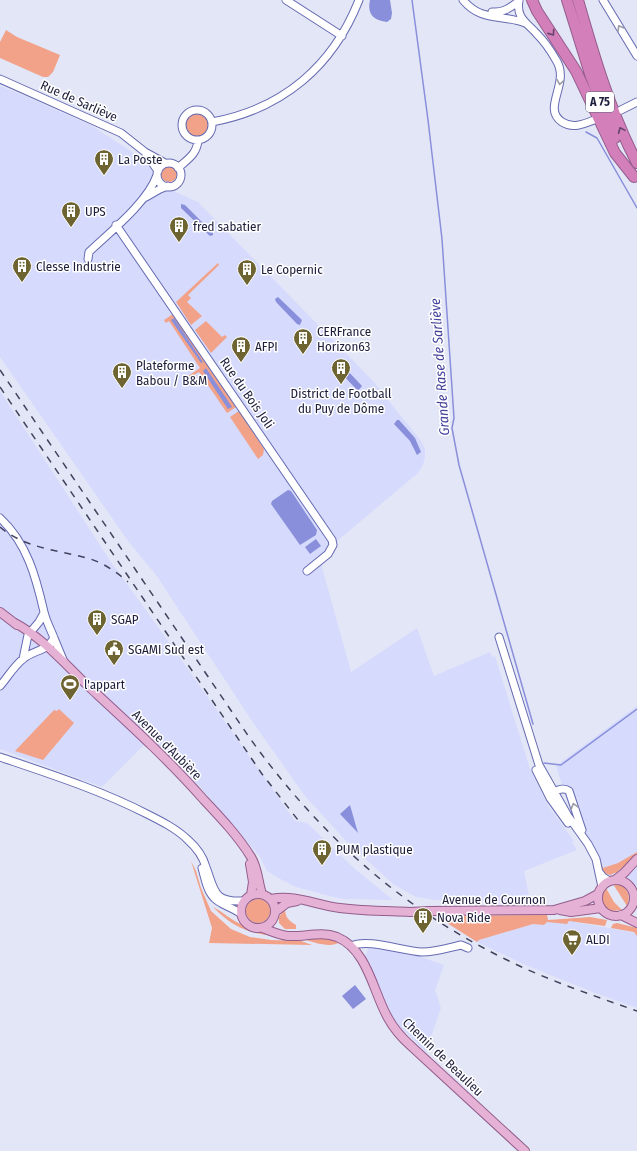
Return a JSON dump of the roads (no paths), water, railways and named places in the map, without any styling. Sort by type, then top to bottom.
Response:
[{"type":"highway","points":[[532,0],[537,11],[576,71],[615,153],[635,180]]},
{"type":"highway","name":"A 75","points":[[567,0],[602,109],[635,180]]},
{"type":"highway","name":"A 75","points":[[578,0],[608,97],[622,132],[637,163]]},
{"type":"highway","points":[[583,0],[587,31]]},
{"type":"main road","name":"Avenue d'Aubière","points":[[0,612],[65,663],[191,785],[229,827],[245,848],[256,868],[262,894]]},
{"type":"main road","name":"Avenue d'Aubière","points":[[245,848],[251,869],[253,887],[251,895]]},
{"type":"main road","points":[[637,860],[629,876],[629,886],[633,894],[635,908],[621,915],[610,915],[601,908],[599,904],[600,891],[624,873],[637,860]]},
{"type":"main road","points":[[612,881],[623,882],[629,886]]},
{"type":"main road","name":"Avenue de Cournon","points":[[559,910],[585,901],[600,891]]},
{"type":"main road","points":[[282,935],[276,928],[274,916],[274,905],[270,899],[262,894],[251,895],[243,901],[240,913],[242,919],[250,927],[262,928],[268,925],[274,916],[287,903],[303,900]]},
{"type":"main road","name":"Avenue de Cournon","points":[[270,899],[286,897],[348,909],[410,912],[511,912],[559,910],[571,912],[601,908]]},
{"type":"main road","points":[[621,915],[637,923]]},
{"type":"main road","name":"Chemin de Beaulieu","points":[[262,928],[282,935],[330,935],[351,946],[363,962],[389,1020],[403,1038],[525,1151]]},
{"type":"street","points":[[286,0],[342,36]]},
{"type":"street","points":[[212,122],[230,119],[267,105],[299,85],[312,74],[342,36],[353,16],[359,0]]},
{"type":"street","points":[[463,0],[473,10],[481,14],[525,23]]},
{"type":"street","points":[[469,0],[481,9],[496,12],[507,10],[519,1]]},
{"type":"street","points":[[603,0],[637,56]]},
{"type":"street","points":[[519,1],[518,8],[521,17],[525,23],[540,36],[559,66],[561,78],[555,101],[554,109],[556,115],[566,125],[572,126],[579,126],[594,120]]},
{"type":"street","name":"Rue de Sarliève","points":[[0,79],[121,133],[145,152]]},
{"type":"street","points":[[621,110],[637,102]]},
{"type":"street","points":[[198,110],[207,114],[212,122],[210,132],[207,136],[198,140],[189,137],[183,130],[183,121],[189,112],[198,110]]},
{"type":"street","points":[[178,168],[193,157],[198,147],[198,140]]},
{"type":"street","points":[[144,198],[160,189],[174,185],[179,181],[180,174],[178,168],[172,163],[165,163],[145,152]]},
{"type":"street","points":[[145,152],[162,184],[168,186]]},
{"type":"street","points":[[88,259],[89,252],[144,198],[154,184],[159,168],[165,163]]},
{"type":"street","name":"Rue du Bois Joli","points":[[116,225],[332,540],[333,545],[328,554],[307,571]]},
{"type":"street","points":[[0,518],[12,531],[29,558],[37,581],[44,613],[65,663]]},
{"type":"street","points":[[23,659],[29,634],[44,613]]},
{"type":"street","points":[[0,686],[23,659],[51,644],[54,638]]},
{"type":"street","points":[[600,891],[598,869],[596,859],[543,774],[532,748],[499,638],[500,650],[533,762],[550,798],[575,832],[598,869],[603,877],[612,881]]},
{"type":"street","points":[[0,755],[98,791],[171,827],[189,840],[200,852],[216,894],[229,901],[243,901]]},
{"type":"street","points":[[553,790],[561,789],[569,791],[583,836]]},
{"type":"street","points":[[194,847],[211,895],[218,902],[233,908],[240,913]]},
{"type":"street","points":[[351,946],[362,943],[421,952],[441,950],[461,945],[468,948]]},
{"type":"water","points":[[370,0],[390,0],[392,13],[391,19],[387,22],[378,20],[372,16],[369,9]]},
{"type":"water","points":[[181,204],[185,205],[213,233],[213,235],[210,236],[181,208]]},
{"type":"water","points":[[278,297],[302,320],[300,325],[297,324],[276,302],[275,299]]},
{"type":"water","points":[[174,318],[203,362],[201,363],[171,320]]},
{"type":"water","points":[[206,368],[232,407],[228,409],[203,371]]},
{"type":"water","points":[[346,369],[362,386],[358,391],[341,373]]},
{"type":"water","points":[[397,420],[399,420],[415,438],[421,452],[417,455],[410,441],[394,424]]},
{"type":"water","points":[[288,490],[291,491],[317,530],[316,535],[300,545],[271,504],[272,501]]},
{"type":"water","points":[[316,539],[321,546],[310,554],[305,547]]},
{"type":"water","points":[[350,805],[358,833],[340,814]]},
{"type":"water","points":[[355,985],[366,999],[353,1009],[342,996]]},
{"type":"waterway","name":"Grande Rase de Sarliève","points":[[412,0],[442,239],[454,418],[452,428],[459,465],[533,724]]},
{"type":"waterway","points":[[586,132],[597,138],[637,208]]},
{"type":"waterway","points":[[544,763],[561,765],[637,709]]},
{"type":"railway","points":[[0,370],[249,737],[275,772],[332,835],[395,891],[430,916],[466,938],[537,974],[637,1011]]},
{"type":"railway","points":[[0,387],[262,774],[298,820]]},
{"type":"railway","points":[[0,527],[9,534],[40,547],[96,561],[112,570],[128,582]]},
{"type":"place","name":"La Poste","points":[[104,176]]},
{"type":"place","name":"UPS","points":[[71,228]]},
{"type":"place","name":"fred sabatier","points":[[179,243]]},
{"type":"place","name":"Clesse Industrie","points":[[22,283]]},
{"type":"place","name":"Le Copernic","points":[[247,286]]},
{"type":"place","name":"CERFrance Horizon63","points":[[303,355]]},
{"type":"place","name":"AFPI","points":[[241,363]]},
{"type":"place","name":"District de Football du Puy de Dôme","points":[[341,385]]},
{"type":"place","name":"Plateforme Babou / B&M","points":[[122,389]]},
{"type":"place","name":"SGAP","points":[[97,636]]},
{"type":"place","name":"SGAMI Sud est","points":[[114,666]]},
{"type":"place","name":"l'appart","points":[[70,701]]},
{"type":"place","name":"PUM plastique","points":[[322,866]]},
{"type":"place","name":"Nova Ride","points":[[423,934]]},
{"type":"place","name":"ALDI","points":[[572,956]]}]
